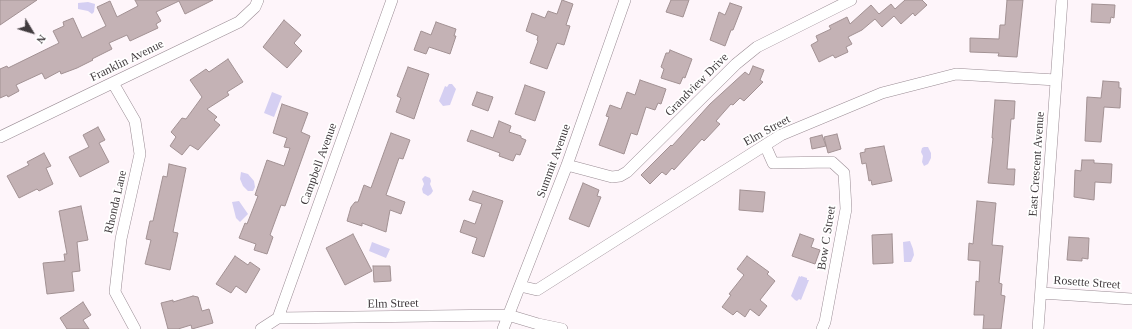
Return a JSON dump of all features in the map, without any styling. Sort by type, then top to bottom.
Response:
[{"type":"street","name":"Franklin Avenue","points":[[0,137],[239,22],[255,7],[258,0]]},
{"type":"street","name":"Campbell Avenue","points":[[278,318],[392,0]]},
{"type":"street","name":"Summit Avenue","points":[[503,329],[567,165],[625,0]]},
{"type":"street","name":"Grandview Drive","points":[[567,165],[612,177],[620,176],[627,172],[736,64],[757,47],[851,0]]},
{"type":"street","name":"East Crescent Avenue","points":[[1038,329],[1062,0]]},
{"type":"street","name":"Elm Street","points":[[520,286],[537,290],[781,135],[882,94],[956,74],[1056,80]]},
{"type":"street","name":"Rhonda Lane","points":[[114,82],[135,121],[140,154],[121,239],[115,292],[135,329]]},
{"type":"street","name":"Bow C Street","points":[[765,145],[773,163],[832,162],[844,172],[846,209],[825,322],[822,329]]},
{"type":"street","name":"Rosette Street","points":[[1041,293],[1132,299]]},
{"type":"street","name":"Elm Street","points":[[278,318],[508,315]]},
{"type":"street","points":[[508,315],[562,329]]},
{"type":"street","points":[[261,329],[278,318]]},
{"type":"shaded area","points":[[88,2],[95,4],[94,12],[92,14],[88,11],[78,9],[78,3]]},
{"type":"shaded area","points":[[449,84],[452,84],[456,89],[450,105],[443,106],[439,101],[445,86],[447,87]]},
{"type":"shaded area","points":[[272,92],[282,96],[274,117],[264,113]]},
{"type":"shaded area","points":[[928,147],[931,153],[931,158],[928,164],[924,166],[921,152],[922,148]]},
{"type":"shaded area","points":[[241,172],[248,174],[254,181],[255,187],[253,191],[248,191],[243,186],[240,179]]},
{"type":"shaded area","points":[[425,176],[430,178],[430,184],[433,191],[428,196],[423,193],[422,189],[424,184],[422,179]]},
{"type":"shaded area","points":[[239,201],[248,214],[240,222],[236,218],[232,202]]},
{"type":"shaded area","points":[[910,241],[914,255],[911,262],[904,262],[903,242]]},
{"type":"shaded area","points":[[372,242],[390,249],[386,258],[369,251]]},
{"type":"shaded area","points":[[799,276],[809,280],[801,300],[799,299],[797,301],[791,296]]},
{"type":"building","points":[[0,0],[37,0],[0,25]]},
{"type":"building","points":[[135,0],[213,0],[185,14],[179,1],[156,12],[161,21],[156,24],[158,28],[130,41],[127,35],[109,43],[112,49],[77,68],[61,74],[60,71],[45,79],[42,73],[16,85],[19,91],[8,97],[7,95],[0,98],[0,69],[7,66],[8,68],[59,43],[53,31],[64,26],[63,22],[73,18],[82,38],[106,26],[97,7],[110,1],[117,17],[138,6]]},
{"type":"building","points":[[562,0],[573,4],[566,25],[570,26],[564,45],[557,43],[547,69],[530,63],[538,41],[538,36],[526,31],[532,13],[545,18],[548,11],[557,14]]},
{"type":"building","points":[[671,0],[689,0],[683,17],[666,12]]},
{"type":"building","points":[[905,0],[922,0],[927,5],[915,16],[913,13],[901,24],[894,16],[882,27],[875,19],[862,30],[848,37],[852,44],[846,47],[848,52],[835,58],[833,55],[819,62],[811,45],[818,41],[816,36],[831,29],[829,26],[847,17],[850,24],[871,5],[879,14],[891,4],[895,9]]},
{"type":"building","points":[[1007,0],[1023,0],[1017,57],[998,56],[999,53],[970,52],[970,38],[999,39],[1000,25],[1005,25]]},
{"type":"building","points":[[730,3],[742,7],[725,46],[710,40],[719,12],[725,15]]},
{"type":"building","points":[[1092,4],[1115,5],[1114,18],[1111,17],[1110,23],[1091,22]]},
{"type":"building","points":[[284,20],[301,35],[294,43],[302,51],[287,68],[263,47]]},
{"type":"building","points":[[436,22],[456,29],[454,36],[456,36],[450,54],[429,47],[426,54],[414,50],[421,31],[431,35]]},
{"type":"building","points":[[670,50],[692,59],[685,78],[683,77],[680,84],[661,78],[664,69],[661,67],[666,53],[669,53]]},
{"type":"building","points":[[228,59],[243,82],[227,92],[229,95],[207,109],[217,117],[214,120],[220,125],[198,150],[190,145],[182,155],[170,146],[176,137],[171,132],[182,118],[186,119],[202,97],[190,80],[206,69],[209,72]]},
{"type":"building","points":[[753,66],[764,70],[760,80],[763,82],[744,101],[740,98],[733,105],[731,104],[716,121],[720,124],[704,141],[702,139],[674,170],[672,168],[666,175],[662,172],[650,184],[641,175],[671,145],[672,146],[710,104],[745,72],[749,75]]},
{"type":"building","points":[[408,67],[429,74],[414,119],[396,112],[401,98],[397,96]]},
{"type":"building","points":[[640,80],[666,89],[661,104],[658,103],[655,110],[646,107],[637,135],[631,133],[624,154],[599,145],[609,117],[606,116],[610,105],[621,109],[627,92],[635,95]]},
{"type":"building","points":[[1103,81],[1119,82],[1119,88],[1121,88],[1120,108],[1104,107],[1101,142],[1085,141],[1087,97],[1101,98]]},
{"type":"building","points":[[525,85],[545,92],[535,121],[515,114]]},
{"type":"building","points":[[477,92],[493,97],[488,111],[472,105]]},
{"type":"building","points":[[995,100],[1015,101],[1014,119],[1011,119],[1007,169],[1015,169],[1014,185],[988,183],[993,138]]},
{"type":"building","points":[[282,104],[308,113],[301,132],[310,136],[285,206],[281,205],[270,235],[273,237],[267,254],[254,250],[256,244],[239,238],[245,223],[247,224],[258,196],[255,195],[267,160],[284,166],[290,148],[284,147],[287,138],[273,133]]},
{"type":"building","points":[[499,121],[511,126],[509,132],[521,136],[521,138],[526,140],[520,155],[516,154],[513,161],[499,156],[500,153],[467,141],[471,130],[493,138]]},
{"type":"building","points":[[98,127],[105,140],[99,143],[109,162],[80,177],[69,157],[89,147],[83,135]]},
{"type":"building","points":[[391,133],[410,140],[403,159],[399,158],[386,195],[405,202],[401,214],[390,210],[386,232],[362,223],[362,226],[347,221],[351,207],[355,202],[358,202],[364,185],[371,188]]},
{"type":"building","points":[[837,134],[841,149],[828,153],[824,137]]},
{"type":"building","points":[[822,135],[826,146],[812,149],[810,138]]},
{"type":"building","points":[[884,146],[892,181],[872,185],[871,180],[869,181],[866,163],[862,164],[860,153],[865,152],[865,149]]},
{"type":"building","points":[[44,153],[51,166],[46,168],[53,184],[39,191],[37,189],[19,198],[7,176],[29,165],[27,162]]},
{"type":"building","points":[[1082,160],[1094,160],[1094,163],[1112,164],[1111,183],[1095,182],[1094,200],[1074,197],[1075,170],[1081,171]]},
{"type":"building","points":[[169,164],[186,168],[173,232],[178,233],[170,270],[145,264],[151,240],[146,239],[150,221],[153,221],[163,176],[167,177]]},
{"type":"building","points":[[583,183],[599,190],[597,196],[601,197],[589,227],[569,219]]},
{"type":"building","points":[[740,190],[765,192],[763,212],[739,210]]},
{"type":"building","points":[[473,191],[503,201],[484,257],[472,253],[477,238],[460,232],[464,220],[475,224],[482,204],[469,200]]},
{"type":"building","points":[[977,201],[996,203],[992,245],[1003,246],[999,283],[1002,284],[1001,295],[1005,296],[1001,329],[983,329],[984,315],[974,315],[976,281],[979,282],[980,261],[968,260],[969,243],[973,244]]},
{"type":"building","points":[[81,206],[88,240],[77,242],[80,271],[72,272],[74,291],[47,294],[43,263],[65,261],[64,254],[67,254],[59,211]]},
{"type":"building","points":[[353,234],[372,271],[345,285],[326,248]]},
{"type":"building","points":[[800,234],[814,239],[811,247],[820,250],[815,264],[792,256]]},
{"type":"building","points":[[892,234],[893,263],[873,264],[872,235]]},
{"type":"building","points":[[1069,237],[1089,238],[1088,259],[1082,258],[1082,261],[1067,260]]},
{"type":"building","points":[[235,256],[248,265],[250,262],[260,269],[246,293],[236,286],[231,293],[216,284]]},
{"type":"building","points":[[747,256],[769,272],[767,274],[775,281],[760,300],[767,306],[759,316],[750,309],[745,317],[737,311],[733,315],[722,307],[731,295],[729,294],[744,275],[737,269]]},
{"type":"building","points":[[373,266],[390,266],[391,281],[374,282]]},
{"type":"building","points":[[193,296],[198,297],[202,311],[209,309],[213,323],[192,329],[191,325],[178,329],[168,329],[161,303],[173,300],[173,302]]},
{"type":"building","points":[[83,302],[91,315],[83,320],[89,329],[67,329],[60,318]]}]
